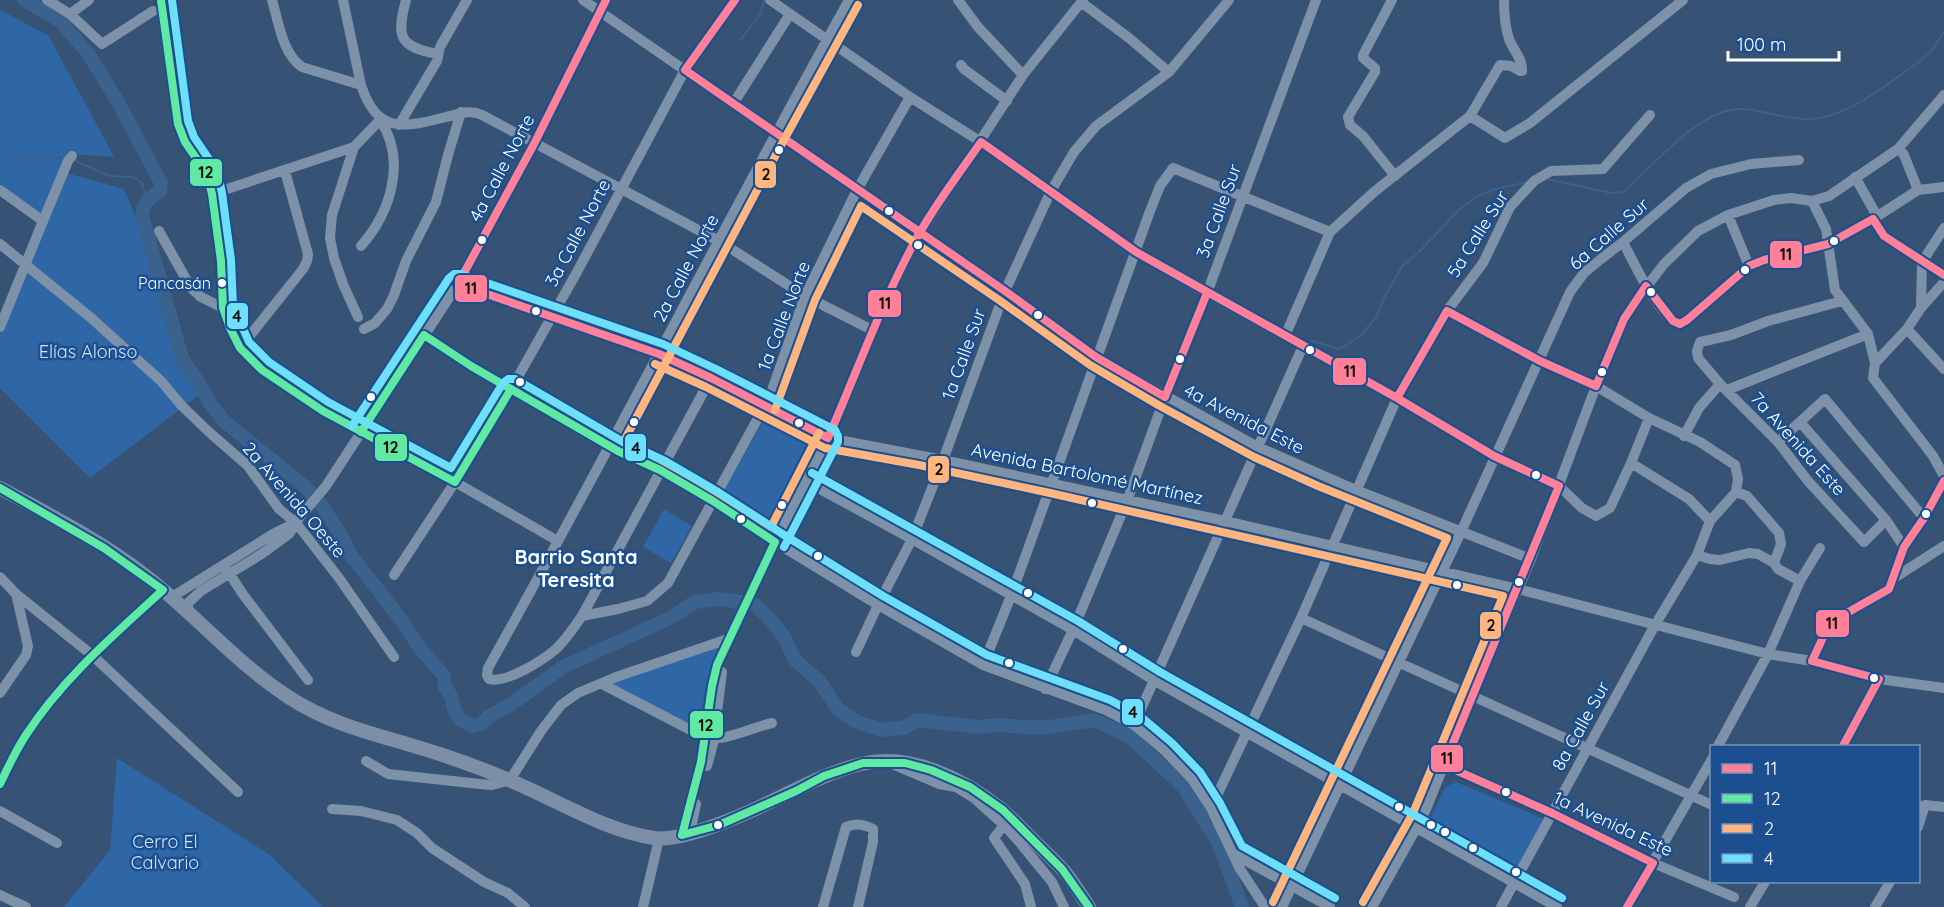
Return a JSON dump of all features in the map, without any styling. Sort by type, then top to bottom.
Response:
[{"type":"main road","points":[[0,488],[100,544],[188,611],[271,685],[314,712],[349,728],[408,744],[474,766],[510,780],[614,829],[659,839],[719,825],[824,776],[863,763],[906,763],[931,770],[970,787],[1003,810],[1062,869],[1089,907]]},
{"type":"street","points":[[47,0],[70,14],[102,44],[153,11]]},
{"type":"street","points":[[70,14],[89,0]]},
{"type":"street","points":[[161,0],[178,124],[185,142],[207,174],[212,194],[223,282],[223,308],[240,348],[262,370],[286,388],[558,541]]},
{"type":"street","points":[[272,0],[287,51],[294,61],[302,67],[361,85]]},
{"type":"street","points":[[343,0],[365,99],[390,134],[394,166],[388,205],[381,220],[361,246]]},
{"type":"street","points":[[406,0],[400,31],[406,42],[418,51],[438,54]]},
{"type":"street","name":"4a Avenida Este","points":[[583,0],[1005,291],[1096,357],[1258,447],[1356,490],[1531,559]]},
{"type":"street","name":"4a Calle Norte","points":[[0,784],[24,736],[44,709],[92,655],[167,594],[228,569],[289,534],[326,486],[458,284],[534,144],[606,0]]},
{"type":"street","name":"3a Calle Norte","points":[[394,575],[511,389],[577,272],[685,70],[735,0]]},
{"type":"street","points":[[770,0],[826,41],[981,142],[1136,252],[1397,398],[1494,456],[1559,486],[1582,508],[1596,516],[1610,508],[1649,418]]},
{"type":"street","name":"2a Calle Norte","points":[[582,616],[557,648],[534,664],[503,679],[489,679],[488,668],[849,0]]},
{"type":"street","points":[[958,0],[978,27],[1023,75]]},
{"type":"street","name":"1a Calle Sur","points":[[856,652],[912,539],[944,460],[1005,291],[1051,191],[1074,152],[1096,126],[1169,72],[1229,0]]},
{"type":"street","name":"3a Calle Sur","points":[[1045,689],[1073,630],[1127,501],[1316,0]]},
{"type":"street","points":[[1392,0],[1363,55],[1363,58],[1375,68],[1375,72],[1348,117],[1350,125],[1363,136],[1395,176]]},
{"type":"street","points":[[1285,336],[1330,232],[1374,192],[1470,116],[1500,65],[1504,64],[1522,71],[1522,63],[1509,39],[1504,18],[1504,0]]},
{"type":"street","points":[[1470,116],[1505,138],[1530,123],[1683,0]]},
{"type":"street","points":[[686,834],[686,815],[709,739],[728,639],[828,438],[854,381],[872,330],[920,233],[1023,75],[1082,1],[1169,72]]},
{"type":"street","points":[[399,126],[437,61],[438,54],[464,5]]},
{"type":"street","points":[[733,104],[790,14]]},
{"type":"street","points":[[961,65],[1007,101]]},
{"type":"street","points":[[1372,907],[1417,827],[1531,559],[1596,386],[1624,319],[1646,286],[1664,264],[1698,231],[1728,215],[1774,200],[1791,198],[1812,201],[1829,196],[1899,148],[1944,95]]},
{"type":"street","name":"1a Calle Norte","points":[[582,616],[647,601],[668,583],[765,406],[805,296],[858,190],[910,97]]},
{"type":"street","points":[[380,120],[399,126],[473,111],[719,241],[805,296],[872,330]]},
{"type":"street","points":[[364,329],[375,323],[387,309],[406,261],[436,202],[461,112]]},
{"type":"street","name":"5a Calle Sur","points":[[1211,808],[1300,618],[1397,398],[1447,311],[1483,263],[1510,207],[1534,181],[1551,171],[1603,169],[1650,115]]},
{"type":"street","points":[[358,317],[334,258],[330,238],[332,215],[354,147],[380,120]]},
{"type":"street","points":[[212,194],[354,147]]},
{"type":"street","points":[[1899,148],[1904,155],[1915,192]]},
{"type":"street","points":[[0,327],[70,159]]},
{"type":"street","name":"6a Calle Sur","points":[[1282,907],[1461,532],[1570,292],[1584,273],[1686,188],[1711,174],[1750,164],[1799,160]]},
{"type":"street","points":[[983,665],[1011,596],[1160,186],[1173,168],[1330,232]]},
{"type":"street","points":[[240,348],[307,261],[308,254],[285,171]]},
{"type":"street","points":[[1855,177],[1884,236],[1944,275]]},
{"type":"street","points":[[1623,242],[1646,286],[1673,321],[1680,324],[1749,266],[1828,244],[1915,192],[1944,187]]},
{"type":"street","points":[[0,190],[43,221]]},
{"type":"street","points":[[1812,201],[1826,229],[1835,290],[1868,334],[1875,363],[1873,378],[1933,456],[1944,478],[1924,518],[1904,547],[1889,589],[1838,618],[1827,629],[1812,661],[1879,679],[1944,688]]},
{"type":"street","points":[[1728,215],[1749,266]]},
{"type":"street","points":[[1921,308],[1922,262],[1944,228]]},
{"type":"street","points":[[159,231],[191,288],[201,297],[223,308]]},
{"type":"street","name":"2a Avenida Oeste","points":[[0,244],[130,352],[161,381],[189,413],[248,466],[279,509],[298,521],[394,657]]},
{"type":"street","points":[[1875,363],[1907,329],[1921,308],[1944,282]]},
{"type":"street","name":"Avenida Bartolomé Martínez","points":[[458,284],[659,354],[828,438],[944,460],[1225,521],[1518,589],[1768,654],[1812,661]]},
{"type":"street","name":"7a Avenida Este","points":[[1842,301],[1768,321],[1731,335],[1700,342],[1697,351],[1698,358],[1723,387],[1778,442],[1808,481],[1864,542],[1886,520]]},
{"type":"street","points":[[1447,311],[1540,361],[1596,386],[1649,418],[1709,447],[1735,465],[1738,479],[1736,492],[1710,521],[1689,499],[1631,463]]},
{"type":"street","points":[[1907,329],[1944,369]]},
{"type":"street","points":[[1684,436],[1700,408],[1723,387],[1868,334]]},
{"type":"street","points":[[424,335],[610,446],[660,470],[713,501],[878,605],[983,665],[1106,711],[1134,725],[1164,750],[1192,779],[1211,808],[1240,869],[1265,907]]},
{"type":"street","points":[[1134,725],[1303,346]]},
{"type":"street","points":[[582,616],[711,378]]},
{"type":"street","points":[[1778,442],[1825,399],[1924,518]]},
{"type":"street","points":[[1800,422],[1886,520],[1904,547]]},
{"type":"street","points":[[807,482],[1073,630],[1155,681],[1557,907]]},
{"type":"street","points":[[1736,492],[1747,496],[1779,533],[1781,544],[1774,563]]},
{"type":"street","name":"8a Calle Sur","points":[[1501,907],[1655,625],[1697,555],[1710,521]]},
{"type":"street","points":[[1894,578],[1944,546]]},
{"type":"street","points":[[1719,745],[1768,654],[1800,581],[1821,548]]},
{"type":"street","points":[[1697,555],[1720,560],[1749,553],[1758,554],[1774,563],[1778,569],[1800,581]]},
{"type":"street","points":[[228,569],[242,593],[308,680]]},
{"type":"street","name":"4a Calle Norte","points":[[188,611],[187,607],[191,599],[228,569]]},
{"type":"street","points":[[0,577],[16,594],[92,655],[238,792]]},
{"type":"street","points":[[0,693],[26,655],[28,646],[16,594]]},
{"type":"street","points":[[1300,618],[1710,804]]},
{"type":"street","points":[[366,761],[388,774],[402,776],[492,785],[510,780],[541,731],[561,705],[578,693],[615,677],[728,639]]},
{"type":"street","points":[[1844,745],[1879,679]]},
{"type":"street","points":[[602,684],[709,739],[724,739],[772,723]]},
{"type":"street","points":[[886,762],[939,784],[956,788],[974,798],[1004,825],[1052,882],[1064,907]]},
{"type":"street","points":[[1627,907],[1710,763]]},
{"type":"street","name":"1a Avenida Este","points":[[1444,765],[1734,897]]},
{"type":"street","points":[[1922,807],[1944,807]]},
{"type":"street","points":[[332,808],[361,811],[397,820],[417,833],[432,848],[484,882],[508,893],[525,907]]},
{"type":"street","points":[[0,811],[57,843]]},
{"type":"street","points":[[823,907],[846,827],[853,824],[873,829],[873,842],[858,907]]},
{"type":"street","points":[[1004,825],[994,838],[1025,884],[1031,907]]},
{"type":"street","points":[[643,907],[659,839]]},
{"type":"street","points":[[1234,854],[1330,907]]},
{"type":"street","points":[[1754,905],[1765,883]]},
{"type":"street","points":[[1878,906],[1890,883]]},
{"type":"street","points":[[0,895],[26,907]]},
{"type":"green space","name":"Elías Alonso","points":[[0,10],[48,35],[110,149],[114,157],[69,154],[63,172],[124,189],[182,358],[204,391],[90,478],[0,388],[0,327],[43,221],[0,190]]},
{"type":"green space","points":[[768,412],[820,439],[773,538],[719,500]]},
{"type":"green space","points":[[664,509],[692,526],[671,563],[643,547]]},
{"type":"green space","points":[[728,639],[706,738],[602,684]]},
{"type":"green space","name":"Cerro El Calvario","points":[[117,758],[270,855],[323,907],[64,907],[110,850]]},
{"type":"green space","points":[[1456,782],[1544,819],[1515,872],[1427,826],[1445,787]]},
{"type":"waterway","points":[[24,0],[60,21],[87,52],[118,102],[161,183],[160,191],[148,201],[142,215],[182,358],[209,402],[224,421],[318,500],[341,535],[350,554],[402,621],[419,647],[444,676],[445,687],[451,696],[455,712],[461,720],[472,726],[481,724],[563,667],[670,618],[695,602],[719,599],[754,604],[783,635],[795,660],[819,681],[838,709],[857,722],[882,730],[904,728],[917,720],[978,727],[998,725],[1050,727],[1094,720],[1129,736],[1183,786],[1219,844],[1242,907]]},
{"type":"waterway","points":[[741,39],[761,13],[764,0]]},
{"type":"waterway","points":[[1547,179],[1611,193],[1623,192],[1671,147],[1710,118],[1723,112],[1744,109],[1798,119],[1822,117],[1835,113],[1860,102],[1926,57],[1944,32]]},
{"type":"waterway","points":[[0,149],[22,158],[64,158]]},
{"type":"waterway","points":[[73,160],[110,176],[133,177],[142,183],[147,199]]},
{"type":"waterway","points":[[1312,341],[1339,349],[1362,334],[1376,318],[1384,298],[1403,265],[1417,254],[1460,209],[1476,197],[1492,190],[1527,182]]},
{"type":"waterway","points":[[1129,736],[1131,730]]},
{"type":"transit line","name":"12","points":[[161,0],[178,124],[185,142],[207,174],[221,261],[223,308],[240,348],[262,370],[323,411],[455,482],[511,389]]},
{"type":"transit line","name":"4","points":[[172,0],[188,121],[194,137],[217,171],[222,193],[231,260],[233,306],[249,342],[269,362],[328,402],[451,468],[503,383],[508,379],[515,379],[623,442],[665,461],[883,596],[987,655],[1110,700],[1140,716],[1172,743],[1200,772],[1220,803],[1242,846],[1335,898]]},
{"type":"transit line","name":"11","points":[[606,0],[534,144],[458,284],[659,354],[828,438],[880,314],[915,241],[938,203],[981,142],[1136,252],[1397,398],[1494,456],[1559,486],[1444,765],[1552,813],[1653,863],[1627,907]]},
{"type":"transit line","name":"11","points":[[735,0],[685,70],[1005,291],[1096,357],[1165,397],[1207,293]]},
{"type":"transit line","name":"2","points":[[819,433],[771,527],[699,481],[624,441],[858,5]]},
{"type":"transit line","name":"2","points":[[775,410],[815,300],[861,206],[1090,365],[1160,406],[1254,457],[1318,486],[1447,538],[1273,902]]},
{"type":"transit line","name":"11","points":[[1397,398],[1447,311],[1540,361],[1596,386],[1624,319],[1646,286],[1673,321],[1680,324],[1749,266],[1828,244],[1873,219],[1884,236],[1944,275]]},
{"type":"transit line","name":"4","points":[[352,426],[449,278],[454,274],[461,274],[663,344],[835,430],[838,442],[784,547]]},
{"type":"transit line","name":"12","points":[[361,432],[424,335],[471,366],[618,451],[660,470],[713,501],[775,542]]},
{"type":"transit line","name":"2","points":[[655,364],[706,387],[825,448],[1050,493],[1503,596],[1413,813],[1363,902]]},
{"type":"transit line","name":"4","points":[[812,473],[1078,621],[1160,672],[1562,898]]},
{"type":"transit line","name":"11","points":[[1844,745],[1879,679],[1812,661],[1827,629],[1838,618],[1889,589],[1904,547],[1924,518],[1944,481]]},
{"type":"transit line","name":"12","points":[[0,488],[104,548],[163,590],[90,658],[56,695],[22,741],[0,784]]},
{"type":"transit line","name":"12","points":[[775,542],[717,665],[701,762],[682,835],[719,825],[824,776],[863,763],[905,763],[931,770],[970,787],[1003,810],[1062,869],[1089,907]]},
{"type":"place","name":"Pancasán","points":[[222,283]]},
{"type":"district","name":"Barrio Santa Teresita","points":[[576,568]]}]
